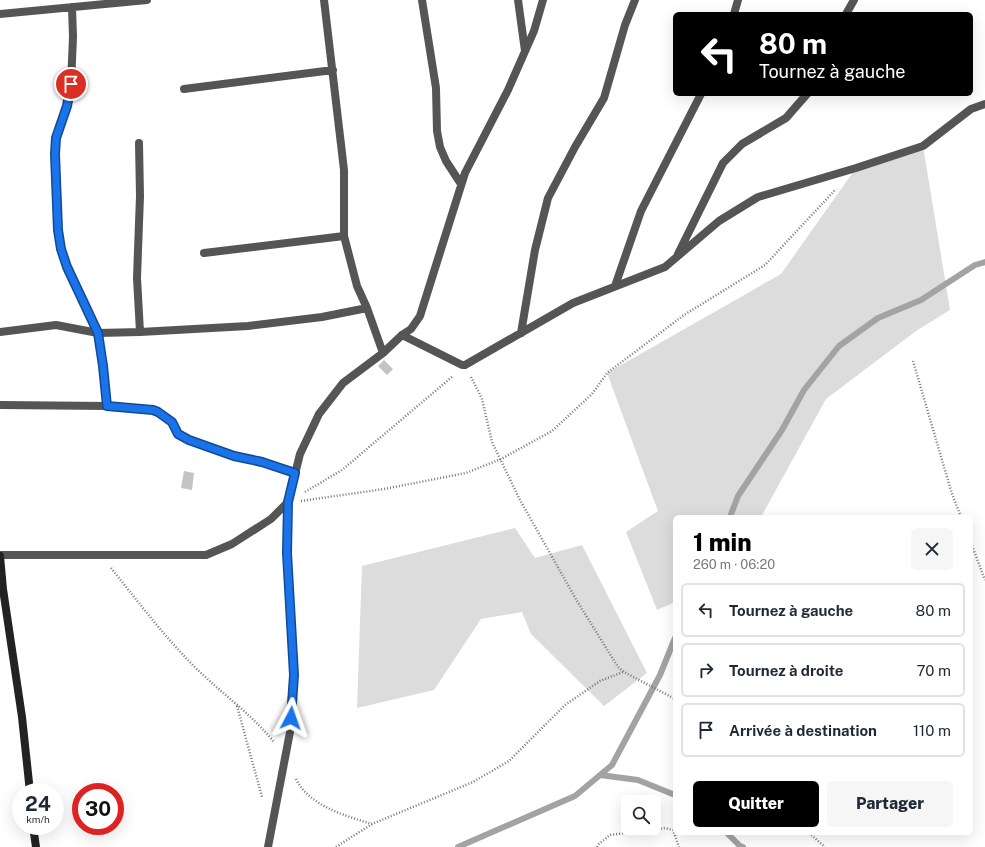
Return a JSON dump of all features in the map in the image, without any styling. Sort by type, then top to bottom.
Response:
[{"type":"street","points":[[0,14],[147,0]]},
{"type":"street","points":[[324,0],[344,170],[344,236],[357,286],[367,308],[383,353]]},
{"type":"street","points":[[422,0],[436,88],[437,131],[440,147],[446,161],[461,184]]},
{"type":"street","points":[[518,0],[525,52]]},
{"type":"street","points":[[268,847],[290,732],[294,675],[287,553],[288,502],[300,454],[319,414],[343,383],[383,353],[402,335],[411,329],[420,316],[465,173],[508,90],[534,32],[543,0]]},
{"type":"street","points":[[521,333],[535,250],[548,198],[575,147],[604,98],[635,0]]},
{"type":"street","points":[[735,12],[738,0]]},
{"type":"street","points":[[847,12],[854,0]]},
{"type":"street","points":[[72,6],[73,37],[71,84],[67,106],[56,138],[55,154],[58,230],[61,249],[67,267],[98,333],[107,406]]},
{"type":"street","points":[[184,89],[260,78],[333,70]]},
{"type":"street","points":[[614,286],[641,211],[701,96]]},
{"type":"street","points":[[676,258],[723,163],[742,144],[786,118],[805,96]]},
{"type":"street","points":[[402,335],[462,365],[465,365],[573,303],[665,267],[719,221],[758,197],[856,168],[923,146],[971,110],[985,104]]},
{"type":"street","points":[[139,143],[140,196],[137,278],[140,332]]},
{"type":"street","points":[[204,253],[344,236]]},
{"type":"street","points":[[0,332],[56,325],[98,333],[248,326],[322,317],[367,308]]},
{"type":"street","points":[[0,405],[107,406],[153,410],[172,422],[178,434],[189,440],[234,456],[262,462],[295,473]]},
{"type":"street","points":[[29,783],[22,717],[2,589],[0,556],[206,555],[232,544],[271,519],[288,502]]},
{"type":"street","points":[[34,835],[36,847]]},
{"type":"path","points":[[288,502],[384,489],[466,473],[500,459],[552,431],[592,394],[607,373],[684,315],[765,265],[840,185]]},
{"type":"path","points":[[913,361],[952,494],[960,515]]},
{"type":"path","points":[[288,502],[342,470],[465,365],[482,399],[492,442],[520,500],[577,600],[618,667],[624,672],[673,698]]},
{"type":"path","points":[[973,548],[985,580]]},
{"type":"path","points":[[100,555],[188,660],[261,726],[285,756],[298,782],[306,793],[335,812],[372,824]]},
{"type":"path","points":[[336,847],[372,824],[473,782],[509,761],[565,705],[600,681],[624,672]]},
{"type":"path","points":[[236,705],[262,799]]},
{"type":"path","points":[[597,847],[610,835],[665,828],[673,830]]},
{"type":"path","points":[[675,835],[679,847]]},
{"type":"path","points":[[811,835],[825,847]]},
{"type":"shaded area","points":[[923,146],[950,310],[916,331],[826,399],[762,515],[673,515],[673,603],[657,610],[626,532],[658,511],[607,373],[781,274],[856,168]]},
{"type":"shaded area","points":[[515,528],[535,558],[582,545],[647,673],[604,706],[531,634],[522,612],[481,619],[434,690],[357,708],[362,566]]},
{"type":"building","points":[[384,360],[393,369],[387,375],[378,366]]},
{"type":"building","points":[[184,471],[194,473],[192,490],[181,488]]},
{"type":"waterway","points":[[731,515],[738,496],[782,430],[804,390],[839,346],[878,318],[921,300],[975,265],[985,262]]},
{"type":"waterway","points":[[458,847],[575,796],[612,765],[660,675],[673,643]]},
{"type":"waterway","points":[[600,775],[638,780],[673,794]]},
{"type":"waterway","points":[[729,835],[743,847]]},
{"type":"route","points":[[71,84],[62,125],[56,138],[55,154],[58,230],[61,249],[67,267],[98,333],[107,406],[153,410],[172,422],[178,434],[189,440],[234,456],[262,462],[295,473],[288,502],[287,553],[294,675],[291,718]]}]
